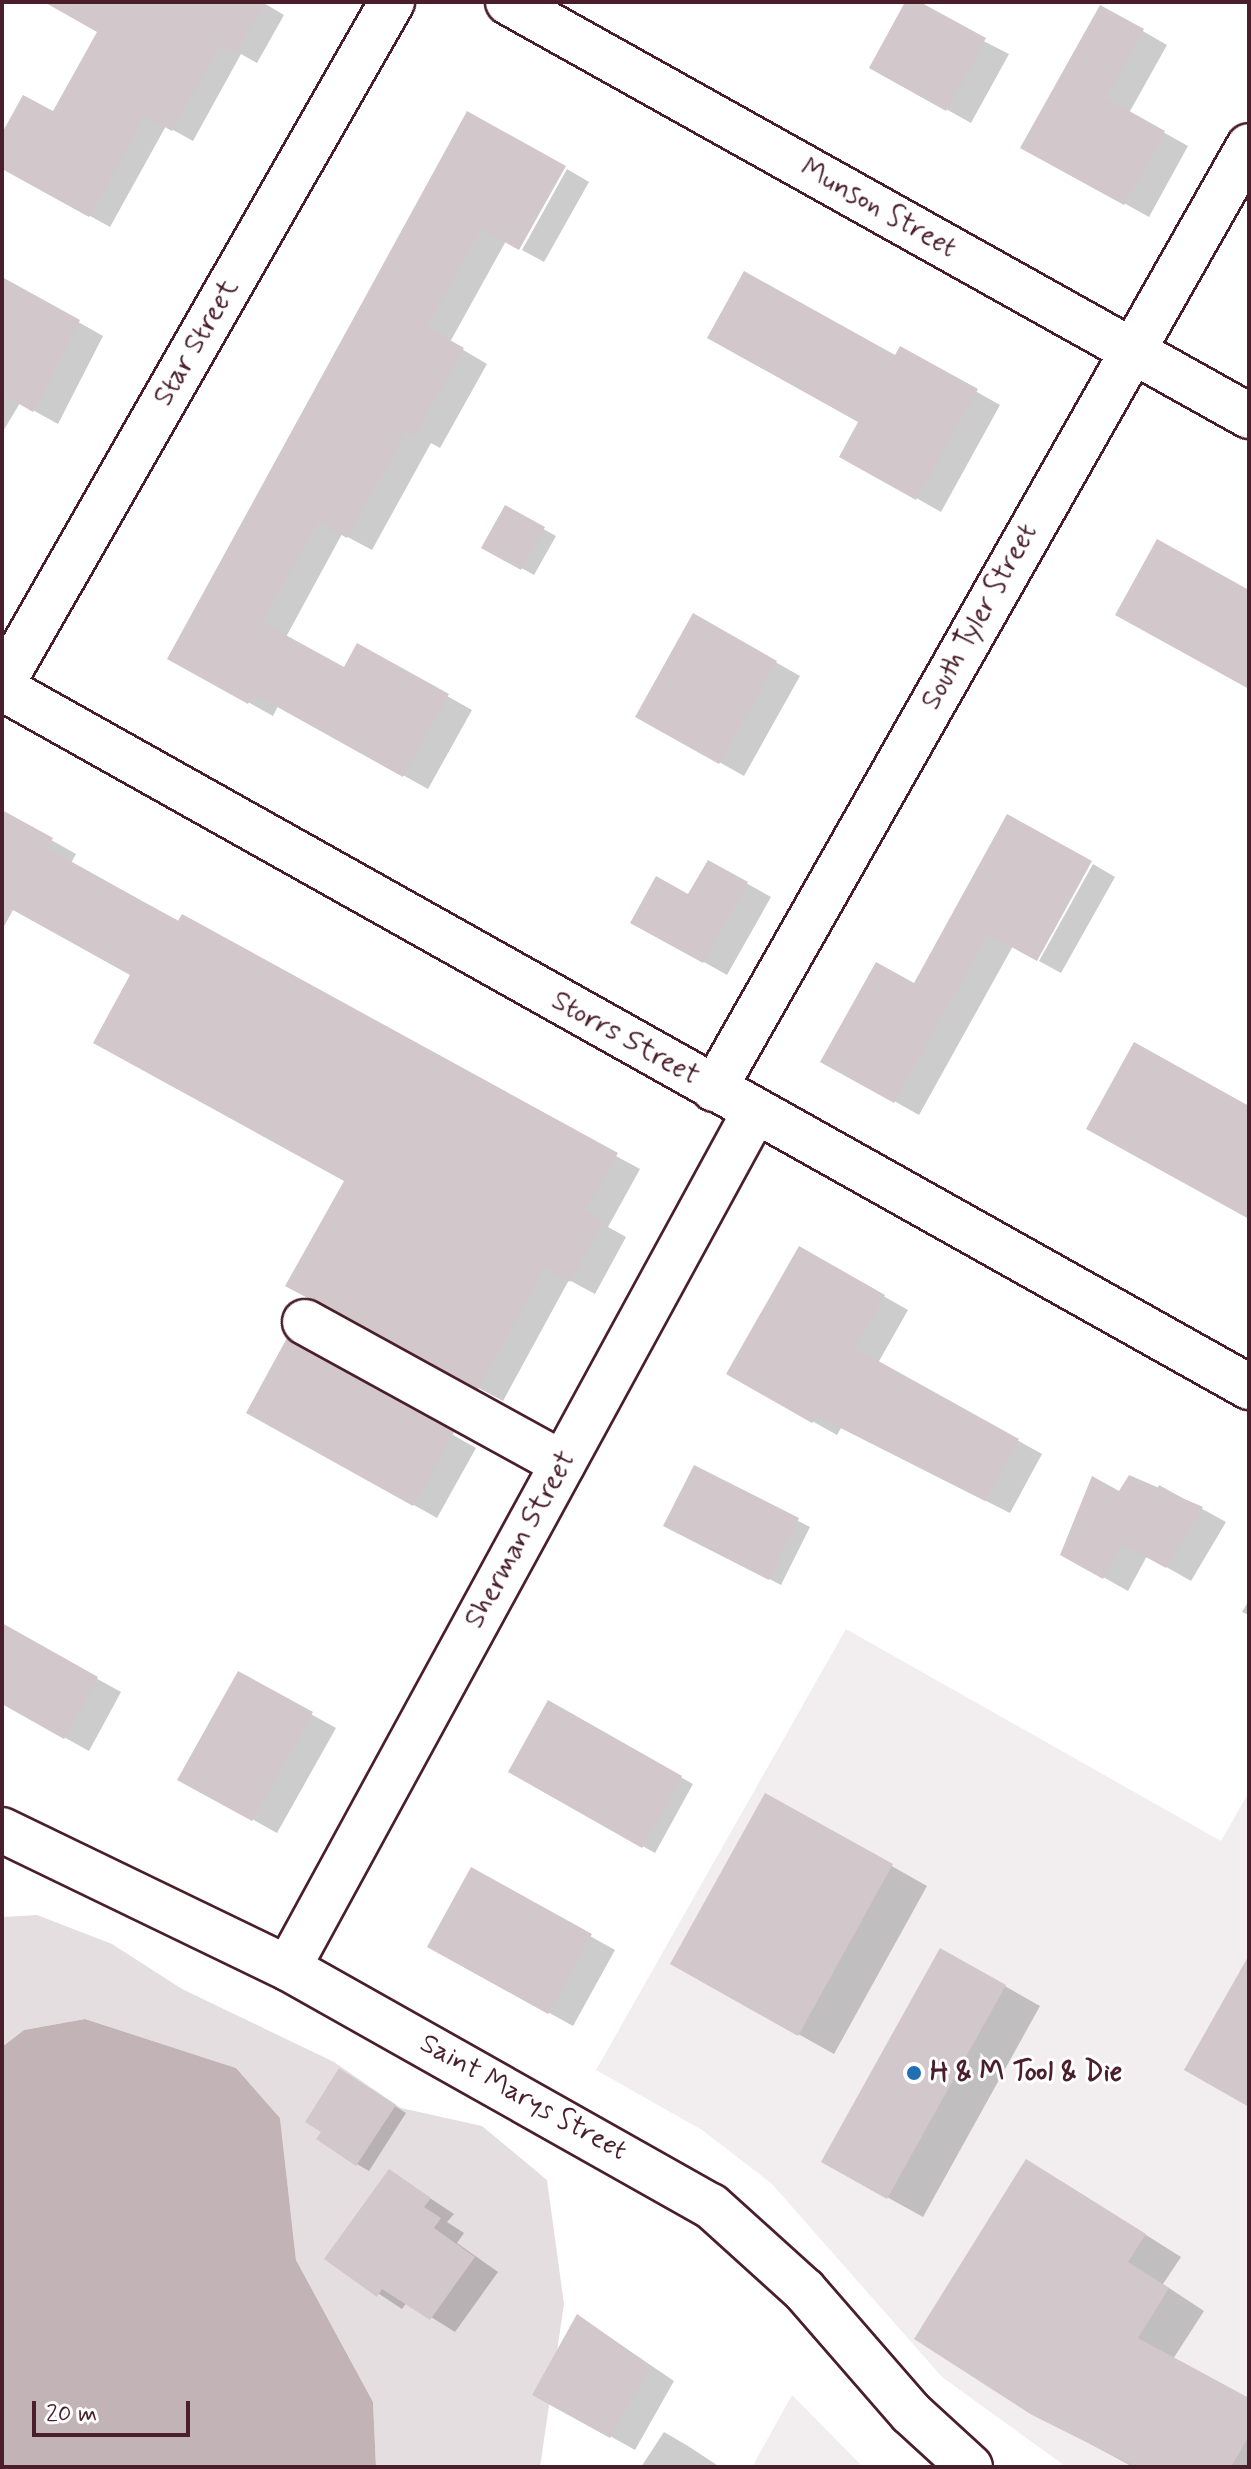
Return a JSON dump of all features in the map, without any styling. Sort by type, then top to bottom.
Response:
[{"type":"street","name":"Star Street","points":[[2,686],[392,2]]},
{"type":"street","name":"Munson Street","points":[[508,2],[1249,416]]},
{"type":"street","name":"South Tyler Street","points":[[714,1089],[1249,146]]},
{"type":"street","name":"Storrs Street","points":[[2,686],[1249,1387]]},
{"type":"street","name":"Sherman Street","points":[[288,1968],[755,1111]]},
{"type":"street","points":[[305,1322],[563,1464]]},
{"type":"street","name":"Saint Marys Street","points":[[2,1830],[288,1968],[711,2206],[804,2290],[911,2413],[970,2467]]},
{"type":"shaded area","points":[[846,1629],[1221,1841],[1249,1792],[1249,2467],[1065,2466],[942,2377],[772,2184],[702,2130],[596,2070]]},
{"type":"shaded area","points":[[37,1915],[112,1944],[182,1989],[334,2062],[401,2108],[482,2126],[547,2180],[564,2304],[540,2467],[376,2467],[373,2402],[296,2260],[280,2118],[236,2068],[85,2019],[24,2030],[2,2047],[2,1917]]},
{"type":"shaded area","points":[[85,2019],[236,2068],[280,2118],[296,2260],[373,2402],[376,2467],[2,2467],[2,2047],[24,2030]]},
{"type":"shaded area","points":[[792,2395],[861,2465],[864,2467],[752,2467]]},
{"type":"building","points":[[44,2],[265,2],[236,53],[220,45],[172,131],[145,116],[89,217],[2,169],[2,133],[23,95],[53,111],[97,32]]},
{"type":"building","points":[[905,2],[920,2],[986,38],[946,111],[869,68]]},
{"type":"building","points":[[1100,5],[1144,29],[1106,98],[1165,131],[1124,205],[1020,148]]},
{"type":"building","points":[[467,111],[566,166],[519,250],[481,229],[427,327],[464,348],[415,436],[406,431],[347,538],[318,522],[262,622],[344,667],[357,643],[449,694],[403,777],[254,694],[248,704],[167,659]]},
{"type":"building","points":[[744,271],[895,355],[900,346],[978,389],[916,500],[839,457],[858,422],[707,338]]},
{"type":"building","points":[[2,277],[80,320],[33,412],[2,394]]},
{"type":"building","points":[[505,505],[545,527],[521,570],[481,548]]},
{"type":"building","points":[[1157,539],[1249,590],[1249,689],[1115,615]]},
{"type":"building","points":[[693,613],[777,661],[719,764],[635,717]]},
{"type":"building","points":[[2,810],[53,838],[47,848],[178,921],[182,914],[618,1153],[585,1211],[603,1221],[570,1282],[545,1268],[478,1389],[285,1286],[344,1181],[93,1043],[130,975],[13,910],[2,930]]},
{"type":"building","points":[[1007,814],[1092,861],[1037,961],[988,934],[894,1103],[820,1062],[876,962],[914,983]]},
{"type":"building","points":[[708,860],[748,882],[703,963],[630,923],[656,876],[688,894]]},
{"type":"building","points":[[1134,1042],[1249,1106],[1249,1219],[1086,1129]]},
{"type":"building","points":[[799,1246],[885,1295],[855,1348],[1019,1439],[985,1501],[817,1416],[812,1423],[726,1374]]},
{"type":"building","points":[[287,1338],[454,1432],[413,1506],[246,1413]]},
{"type":"building","points":[[694,1465],[799,1518],[769,1580],[663,1526]]},
{"type":"building","points":[[1129,1475],[1203,1507],[1166,1568],[1122,1544],[1103,1579],[1060,1555],[1092,1476],[1119,1491]]},
{"type":"building","points":[[2,1623],[98,1677],[64,1739],[2,1704]]},
{"type":"building","points":[[238,1671],[313,1712],[252,1821],[177,1780]]},
{"type":"building","points":[[548,1700],[682,1776],[642,1848],[508,1772]]},
{"type":"building","points":[[765,1793],[893,1864],[798,2036],[670,1964]]},
{"type":"building","points":[[471,1867],[592,1934],[548,2014],[427,1947]]},
{"type":"building","name":"H & M Tool & Die","points":[[940,1948],[1006,1985],[887,2199],[821,2162]]},
{"type":"building","points":[[1249,1955],[1249,2107],[1184,2070]]},
{"type":"building","points":[[339,2068],[396,2105],[356,2166],[316,2139],[321,2132],[305,2122]]},
{"type":"building","points":[[1026,2159],[1146,2234],[1128,2262],[1169,2288],[1138,2338],[1249,2398],[1249,2436],[1231,2467],[1136,2467],[1032,2415],[914,2339]]},
{"type":"building","points":[[389,2169],[431,2198],[424,2207],[441,2218],[434,2228],[475,2257],[430,2320],[382,2289],[377,2297],[324,2259]]},
{"type":"building","points":[[577,2314],[651,2366],[610,2438],[532,2395]]},
{"type":"place","name":"H & M Tool & Die","points":[[914,2073]]}]
